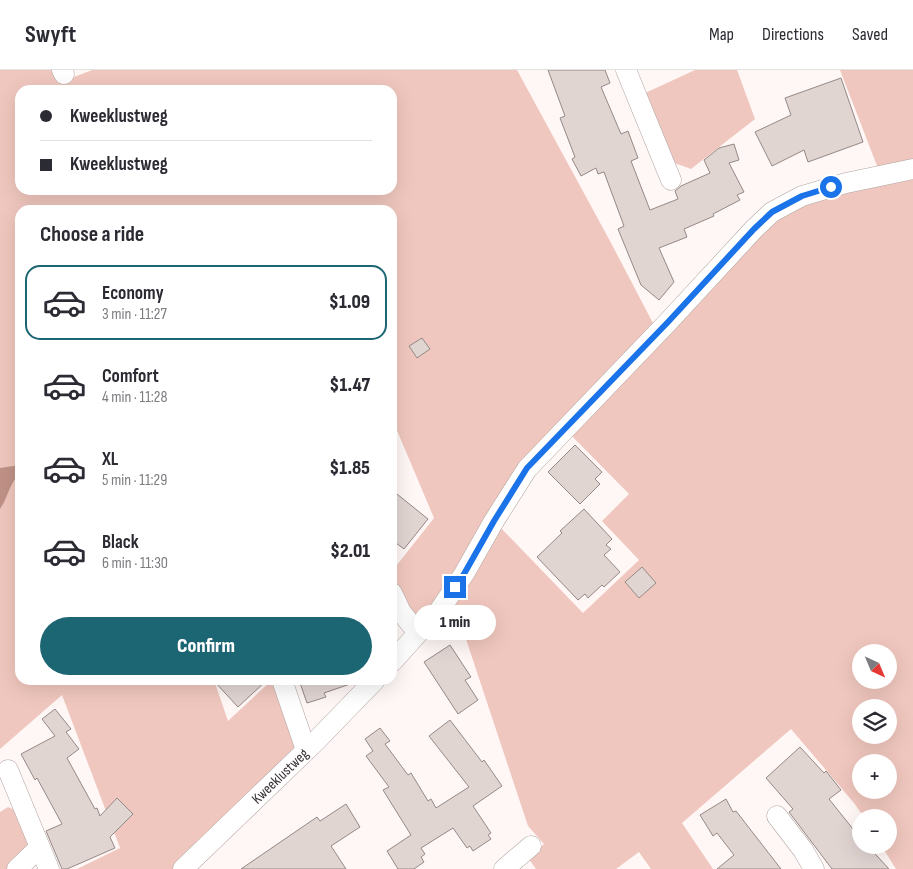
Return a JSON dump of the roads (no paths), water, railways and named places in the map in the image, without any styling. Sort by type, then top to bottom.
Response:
[{"type":"street","points":[[626,70],[671,180]]},
{"type":"street","points":[[397,656],[437,614],[464,574],[527,468],[668,322],[754,229],[772,212],[802,196],[846,183],[913,169]]},
{"type":"street","points":[[397,604],[401,612],[418,633]]},
{"type":"street","points":[[284,685],[306,750]]},
{"type":"street","name":"Kweeklustweg","points":[[183,869],[370,685]]},
{"type":"street","points":[[8,770],[49,869]]},
{"type":"street","points":[[777,816],[814,869]]},
{"type":"street","points":[[504,869],[531,846]]},
{"type":"street","points":[[17,869],[40,847]]}]
